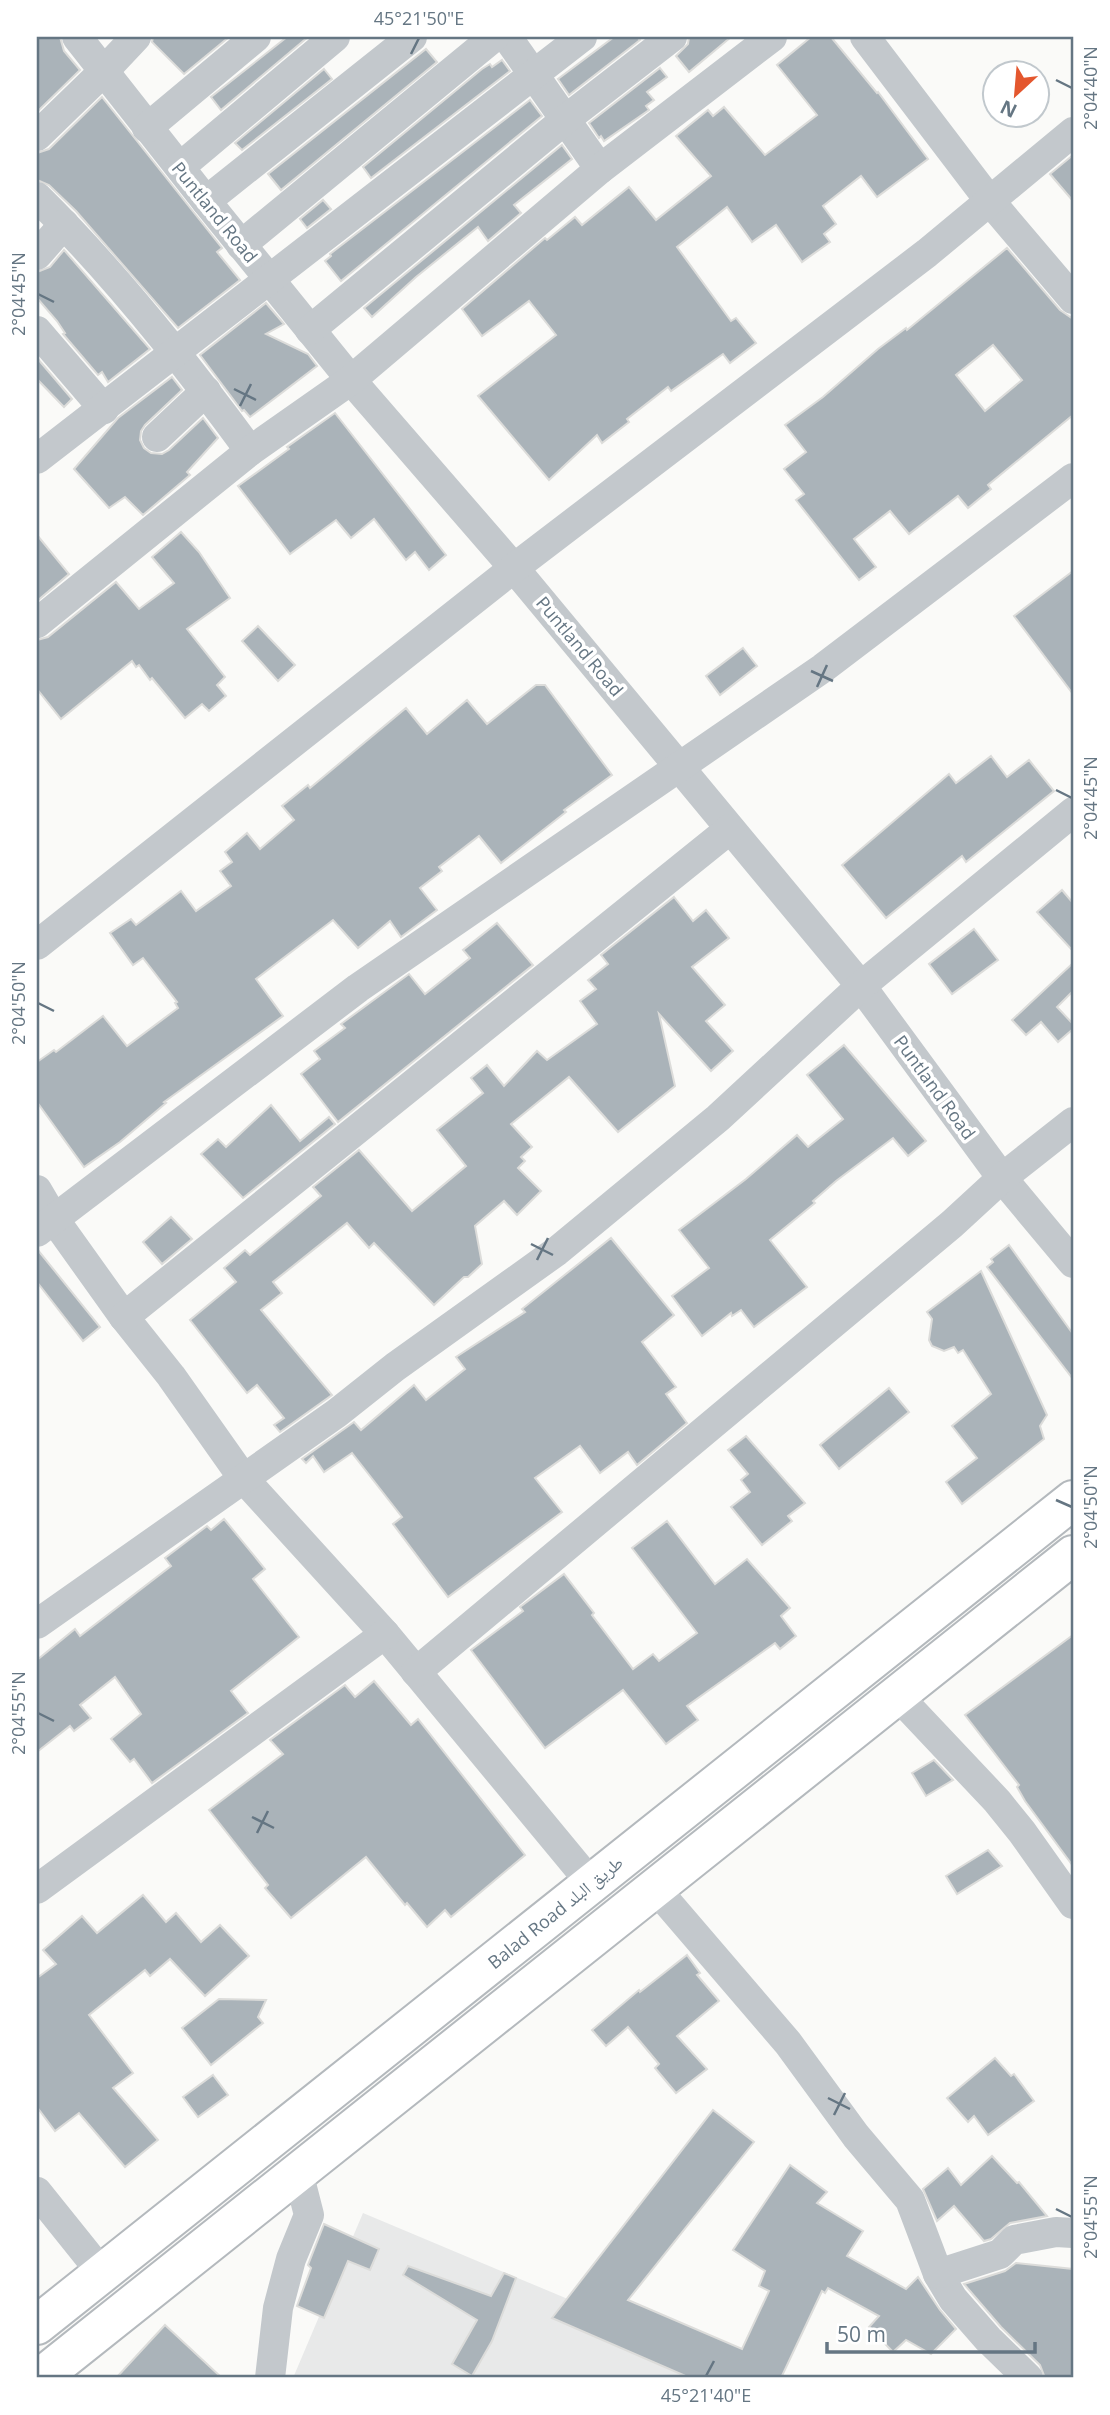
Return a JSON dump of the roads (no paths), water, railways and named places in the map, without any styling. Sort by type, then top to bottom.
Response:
[{"type":"highway","name":"Balad Road طريق البلد","points":[[37,2325],[1073,1500]]},
{"type":"highway","points":[[40,2378],[1073,1555]]},
{"type":"street","name":"Puntland Road","points":[[77,37],[147,128],[351,380],[514,568],[861,986],[1002,1178],[1073,1263]]},
{"type":"street","points":[[37,136],[136,37]]},
{"type":"street","points":[[147,128],[256,37]]},
{"type":"street","points":[[180,167],[335,37]]},
{"type":"street","points":[[206,201],[412,37]]},
{"type":"street","points":[[241,245],[494,37]]},
{"type":"street","points":[[507,37],[600,169]]},
{"type":"street","points":[[37,459],[582,37]]},
{"type":"street","points":[[310,330],[566,119],[672,37]]},
{"type":"street","points":[[37,623],[250,451],[351,380],[600,169],[772,37]]},
{"type":"street","points":[[865,37],[989,200],[1073,299]]},
{"type":"street","points":[[37,945],[514,568],[927,253],[1073,132]]},
{"type":"street","points":[[37,197],[112,276],[206,391],[250,451]]},
{"type":"street","points":[[37,255],[64,224]]},
{"type":"street","points":[[37,331],[104,409]]},
{"type":"street","points":[[157,437],[206,391]]},
{"type":"street","points":[[45,1225],[358,988],[823,668],[1073,478]]},
{"type":"street","points":[[37,1624],[337,1413],[395,1367],[557,1251],[718,1118],[861,986],[1073,812]]},
{"type":"street","points":[[124,1317],[730,829]]},
{"type":"street","points":[[416,1672],[941,1233],[1002,1178],[1073,1122]]},
{"type":"street","points":[[37,1190],[45,1225],[124,1317],[171,1377],[243,1478],[384,1634],[591,1883]]},
{"type":"street","points":[[37,1889],[384,1634]]},
{"type":"street","points":[[897,1695],[997,1801],[1073,1904]]},
{"type":"street","points":[[656,1888],[788,2043],[856,2136],[910,2200],[938,2274],[962,2309],[1028,2378]]},
{"type":"street","points":[[270,2378],[278,2308],[291,2259],[309,2214],[298,2172]]},
{"type":"street","points":[[37,2192],[102,2273]]},
{"type":"street","points":[[938,2274],[1000,2254],[1014,2239],[1073,2232]]}]
